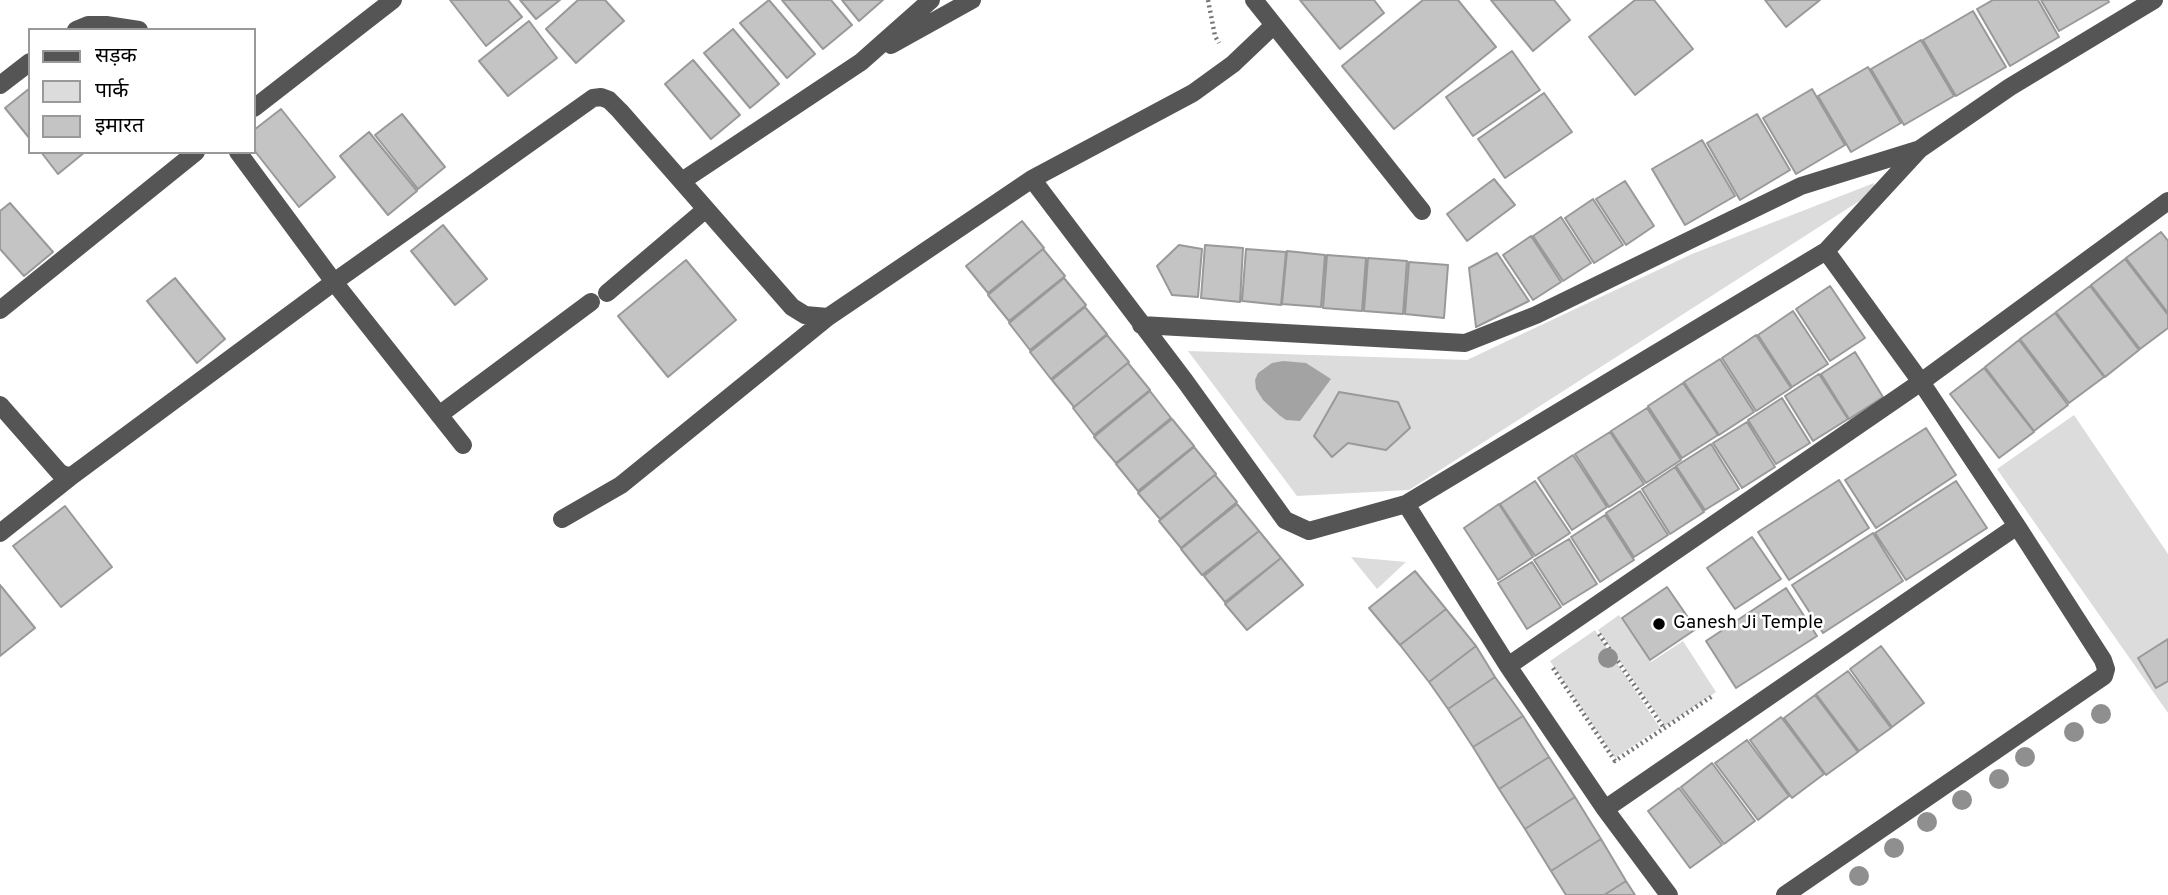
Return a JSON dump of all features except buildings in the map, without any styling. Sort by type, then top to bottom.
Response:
[{"type":"street","points":[[256,106],[393,0]]},
{"type":"street","points":[[861,62],[931,0]]},
{"type":"street","points":[[682,181],[861,62],[972,0]]},
{"type":"street","points":[[1254,0],[1422,211]]},
{"type":"street","points":[[1032,179],[1285,520],[1309,531],[1406,504],[1826,250],[1920,149],[2010,87],[2154,0]]},
{"type":"street","points":[[81,28],[88,25],[126,28]]},
{"type":"street","points":[[562,519],[621,485],[828,317],[1032,179],[1193,93],[1233,64],[1274,25]]},
{"type":"street","points":[[0,85],[28,64]]},
{"type":"street","points":[[0,533],[73,475],[334,282],[593,98],[609,100],[792,307],[805,315],[828,317]]},
{"type":"street","points":[[1141,325],[1465,343],[1536,314],[1801,186],[1920,149]]},
{"type":"street","points":[[0,310],[194,154]]},
{"type":"street","points":[[239,154],[334,282],[463,445]]},
{"type":"street","points":[[1508,666],[1921,382],[2168,201]]},
{"type":"street","points":[[607,293],[706,209]]},
{"type":"street","points":[[1784,895],[2104,676],[2106,669],[2103,660],[2017,526],[1921,382],[1826,250]]},
{"type":"street","points":[[439,415],[591,302]]},
{"type":"street","points":[[0,405],[59,472],[66,476],[73,475]]},
{"type":"street","points":[[1406,504],[1508,666],[1605,809],[1669,895]]},
{"type":"street","points":[[1605,809],[2017,526]]},
{"type":"path","points":[[1208,0],[1215,36],[1233,64]]},
{"type":"path","points":[[1595,628],[1664,728]]},
{"type":"path","points":[[1547,660],[1615,761],[1714,695]]},
{"type":"green space","points":[[1874,183],[1875,191],[1409,490],[1297,496],[1188,351],[1467,360],[1692,254]]},
{"type":"green space","points":[[2074,415],[2168,554],[2168,713],[1997,469]]},
{"type":"green space","points":[[1351,557],[1406,562],[1377,589]]},
{"type":"green space","points":[[1619,615],[1651,662],[1683,641],[1716,692],[1665,726],[1598,630]]},
{"type":"green space","points":[[1595,630],[1660,728],[1615,758],[1550,661]]},
{"type":"shaded area","points":[[1272,363],[1306,363],[1331,379],[1300,421],[1286,420],[1279,415],[1256,389],[1255,380],[1258,373]]},
{"type":"place","name":"Ganesh Ji Temple","points":[[1659,624]]}]
